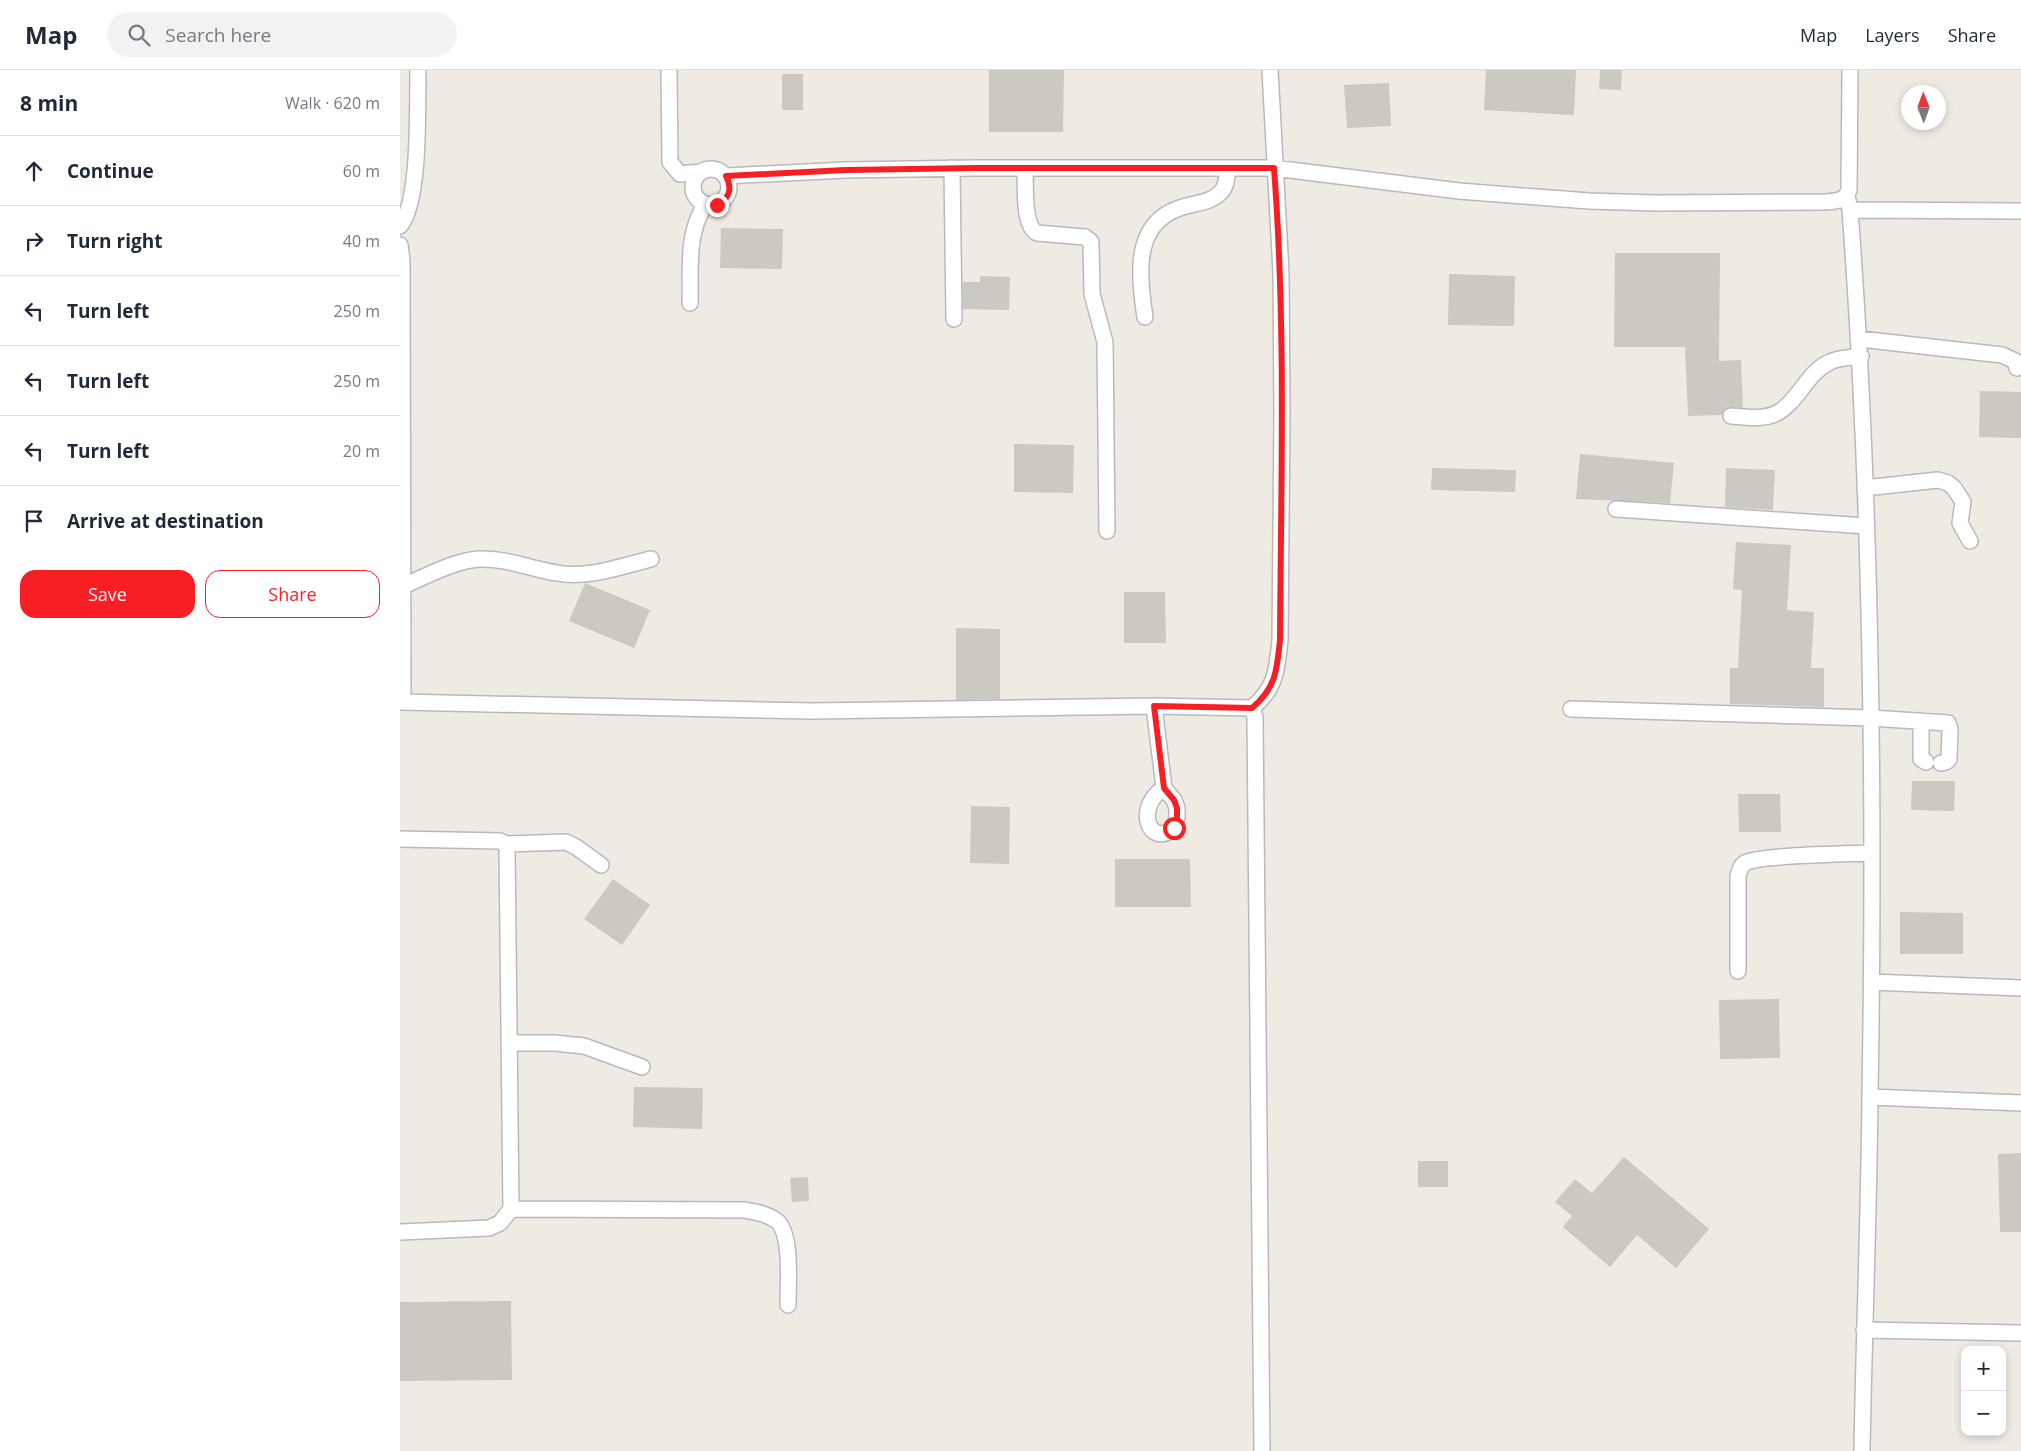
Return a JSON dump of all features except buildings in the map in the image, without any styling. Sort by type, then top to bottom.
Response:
[{"type":"street","points":[[400,226],[408,214],[415,167],[418,70]]},
{"type":"street","points":[[669,70],[670,162],[680,174],[714,169],[726,176],[845,170],[952,168],[1274,168],[1459,191],[1589,201],[1655,203],[1801,203],[1837,201],[2021,211]]},
{"type":"street","points":[[400,245],[402,261],[402,701],[813,711],[1154,706],[1252,708],[1265,697],[1272,683],[1277,665],[1280,640],[1281,273],[1270,70]]},
{"type":"street","points":[[1850,70],[1848,203],[1861,356],[1871,718],[1870,1097],[1862,1451]]},
{"type":"street","points":[[952,168],[954,319]]},
{"type":"street","points":[[1025,168],[1028,220],[1033,231],[1037,233],[1085,237],[1090,242],[1092,294],[1105,342],[1106,531]]},
{"type":"street","points":[[1145,317],[1139,276],[1141,257],[1146,239],[1154,226],[1166,214],[1178,208],[1209,200],[1221,193],[1226,184],[1228,168]]},
{"type":"street","points":[[700,172],[694,180],[693,190],[697,199],[706,205],[717,205],[726,198],[730,187],[726,176]]},
{"type":"street","points":[[690,304],[692,236],[696,222],[706,205]]},
{"type":"street","points":[[1860,339],[2002,355],[2015,361],[2017,368]]},
{"type":"street","points":[[1731,416],[1766,417],[1777,413],[1789,404],[1816,371],[1838,359],[1861,356]]},
{"type":"street","points":[[1865,488],[1933,480],[1948,483],[1963,502],[1960,523],[1970,541]]},
{"type":"street","points":[[1616,509],[1866,526]]},
{"type":"street","points":[[403,586],[461,563],[478,560],[508,560],[558,574],[568,574],[609,570],[652,559]]},
{"type":"street","points":[[1154,706],[1164,788]]},
{"type":"street","points":[[1252,708],[1254,717],[1262,1451]]},
{"type":"street","points":[[1571,709],[1871,718],[1921,721],[1949,724],[1949,759],[1946,762],[1933,763],[1921,759],[1921,721]]},
{"type":"street","points":[[400,839],[500,841],[505,844],[566,842],[601,865]]},
{"type":"street","points":[[400,1232],[489,1228],[500,1223],[511,1210],[507,848],[505,844]]},
{"type":"street","points":[[1738,971],[1738,876],[1739,870],[1745,863],[1766,858],[1871,853]]},
{"type":"street","points":[[1871,982],[2021,988]]},
{"type":"street","points":[[509,1043],[576,1045],[595,1049],[642,1067]]},
{"type":"street","points":[[1870,1097],[2021,1102]]},
{"type":"street","points":[[511,1210],[745,1210],[762,1214],[778,1222],[782,1227],[787,1243],[788,1305]]},
{"type":"street","points":[[1864,1330],[2021,1333]]},
{"type":"route","points":[[717,205],[729,193],[730,187],[726,176],[845,170],[976,168],[1274,168],[1281,273],[1282,414],[1280,640],[1277,665],[1272,683],[1265,697],[1252,708],[1154,706],[1164,788],[1174,800],[1177,808],[1176,825],[1174,828]]}]
